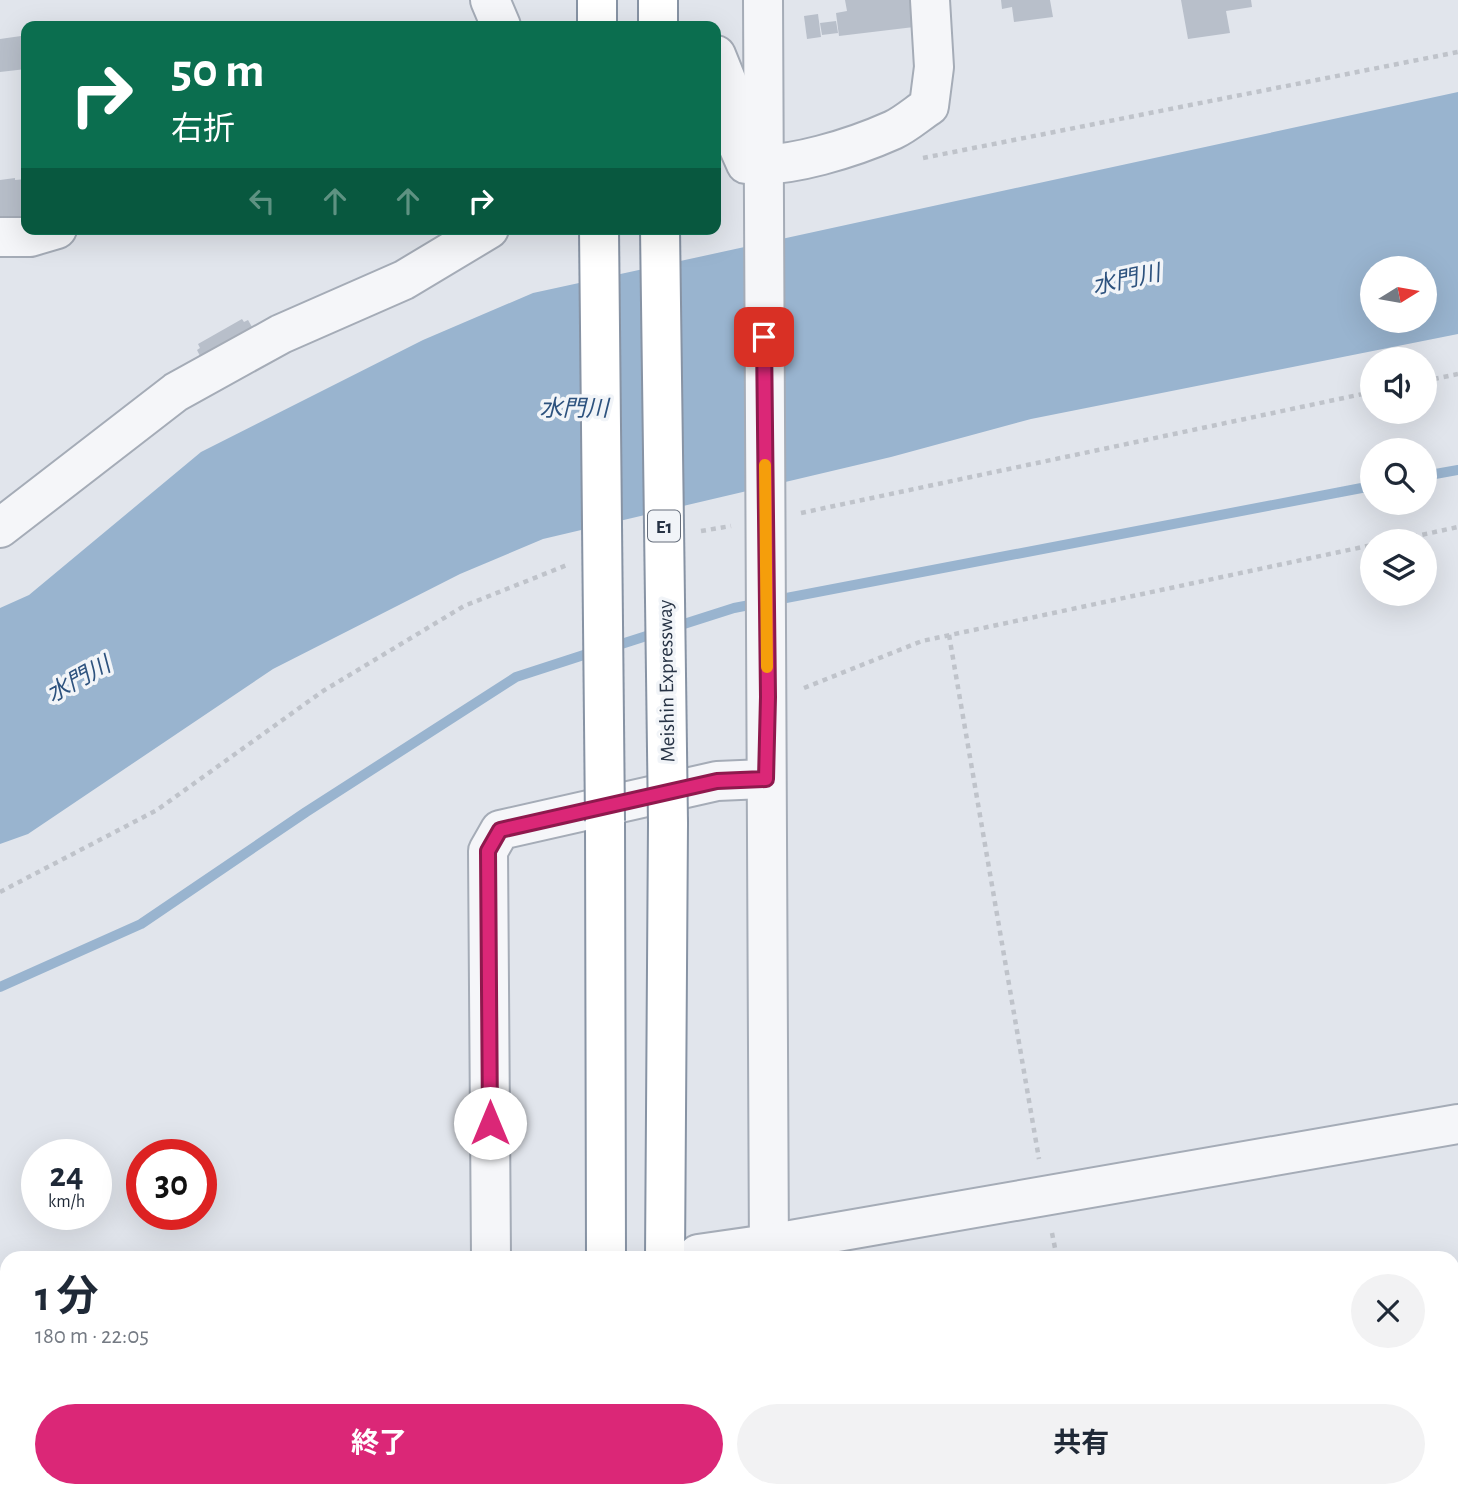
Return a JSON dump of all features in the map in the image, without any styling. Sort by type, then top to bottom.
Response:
[{"type":"highway","points":[[597,0],[597,21]]},
{"type":"highway","points":[[658,0],[658,21]]},
{"type":"highway","points":[[599,235],[606,821],[606,1251]]},
{"type":"highway","name":"Meishin Expressway","points":[[660,235],[668,823],[681,1251]]},
{"type":"street","points":[[489,0],[499,21]]},
{"type":"street","points":[[763,0],[769,1251],[1045,1195],[1458,1124]]},
{"type":"street","points":[[721,67],[731,92],[734,137],[746,163],[763,166],[792,163],[895,129],[929,106],[934,67],[930,0]]},
{"type":"street","points":[[0,237],[37,235]]},
{"type":"street","points":[[0,528],[176,392],[281,334],[404,280],[479,235]]},
{"type":"street","points":[[491,1251],[488,851],[500,830],[717,781],[766,779]]},
{"type":"path","points":[[919,159],[1458,52]]},
{"type":"path","points":[[1437,378],[1458,374]]},
{"type":"path","points":[[1437,532],[1458,527]]},
{"type":"path","points":[[768,702],[922,641],[1360,548]]},
{"type":"path","points":[[948,635],[1056,1251]]},
{"type":"water","name":"水門川","points":[[1458,92],[1458,334],[1393,347],[1360,347],[1360,354],[1031,419],[891,457],[543,539],[460,574],[273,669],[28,834],[0,844],[0,608],[29,595],[201,452],[423,340],[533,293]]},
{"type":"building","points":[[845,0],[911,0],[914,27],[839,36],[836,13],[847,11]]},
{"type":"building","points":[[1001,0],[1050,0],[1053,17],[1014,22],[1012,7],[1002,9]]},
{"type":"building","points":[[1181,0],[1251,0],[1252,7],[1226,11],[1230,33],[1188,39]]},
{"type":"building","points":[[818,14],[821,37],[807,39],[804,16]]},
{"type":"building","points":[[836,21],[838,33],[822,35],[820,23]]},
{"type":"building","points":[[21,36],[21,70],[0,72],[0,39]]},
{"type":"building","points":[[21,179],[21,217],[0,219],[0,180]]},
{"type":"building","points":[[242,319],[244,322],[248,320],[255,332],[203,362],[197,350],[200,348],[198,344]]},
{"type":"waterway","points":[[1437,474],[1458,470]]},
{"type":"waterway","points":[[612,647],[734,608],[1360,488]]},
{"type":"waterway","points":[[0,987],[141,924],[306,812],[516,677],[596,651]]},
{"type":"slow traffic","points":[[765,465],[767,667]]},
{"type":"route","points":[[490,1123],[488,851],[500,830],[717,781],[766,779],[768,697],[764,337]]}]
